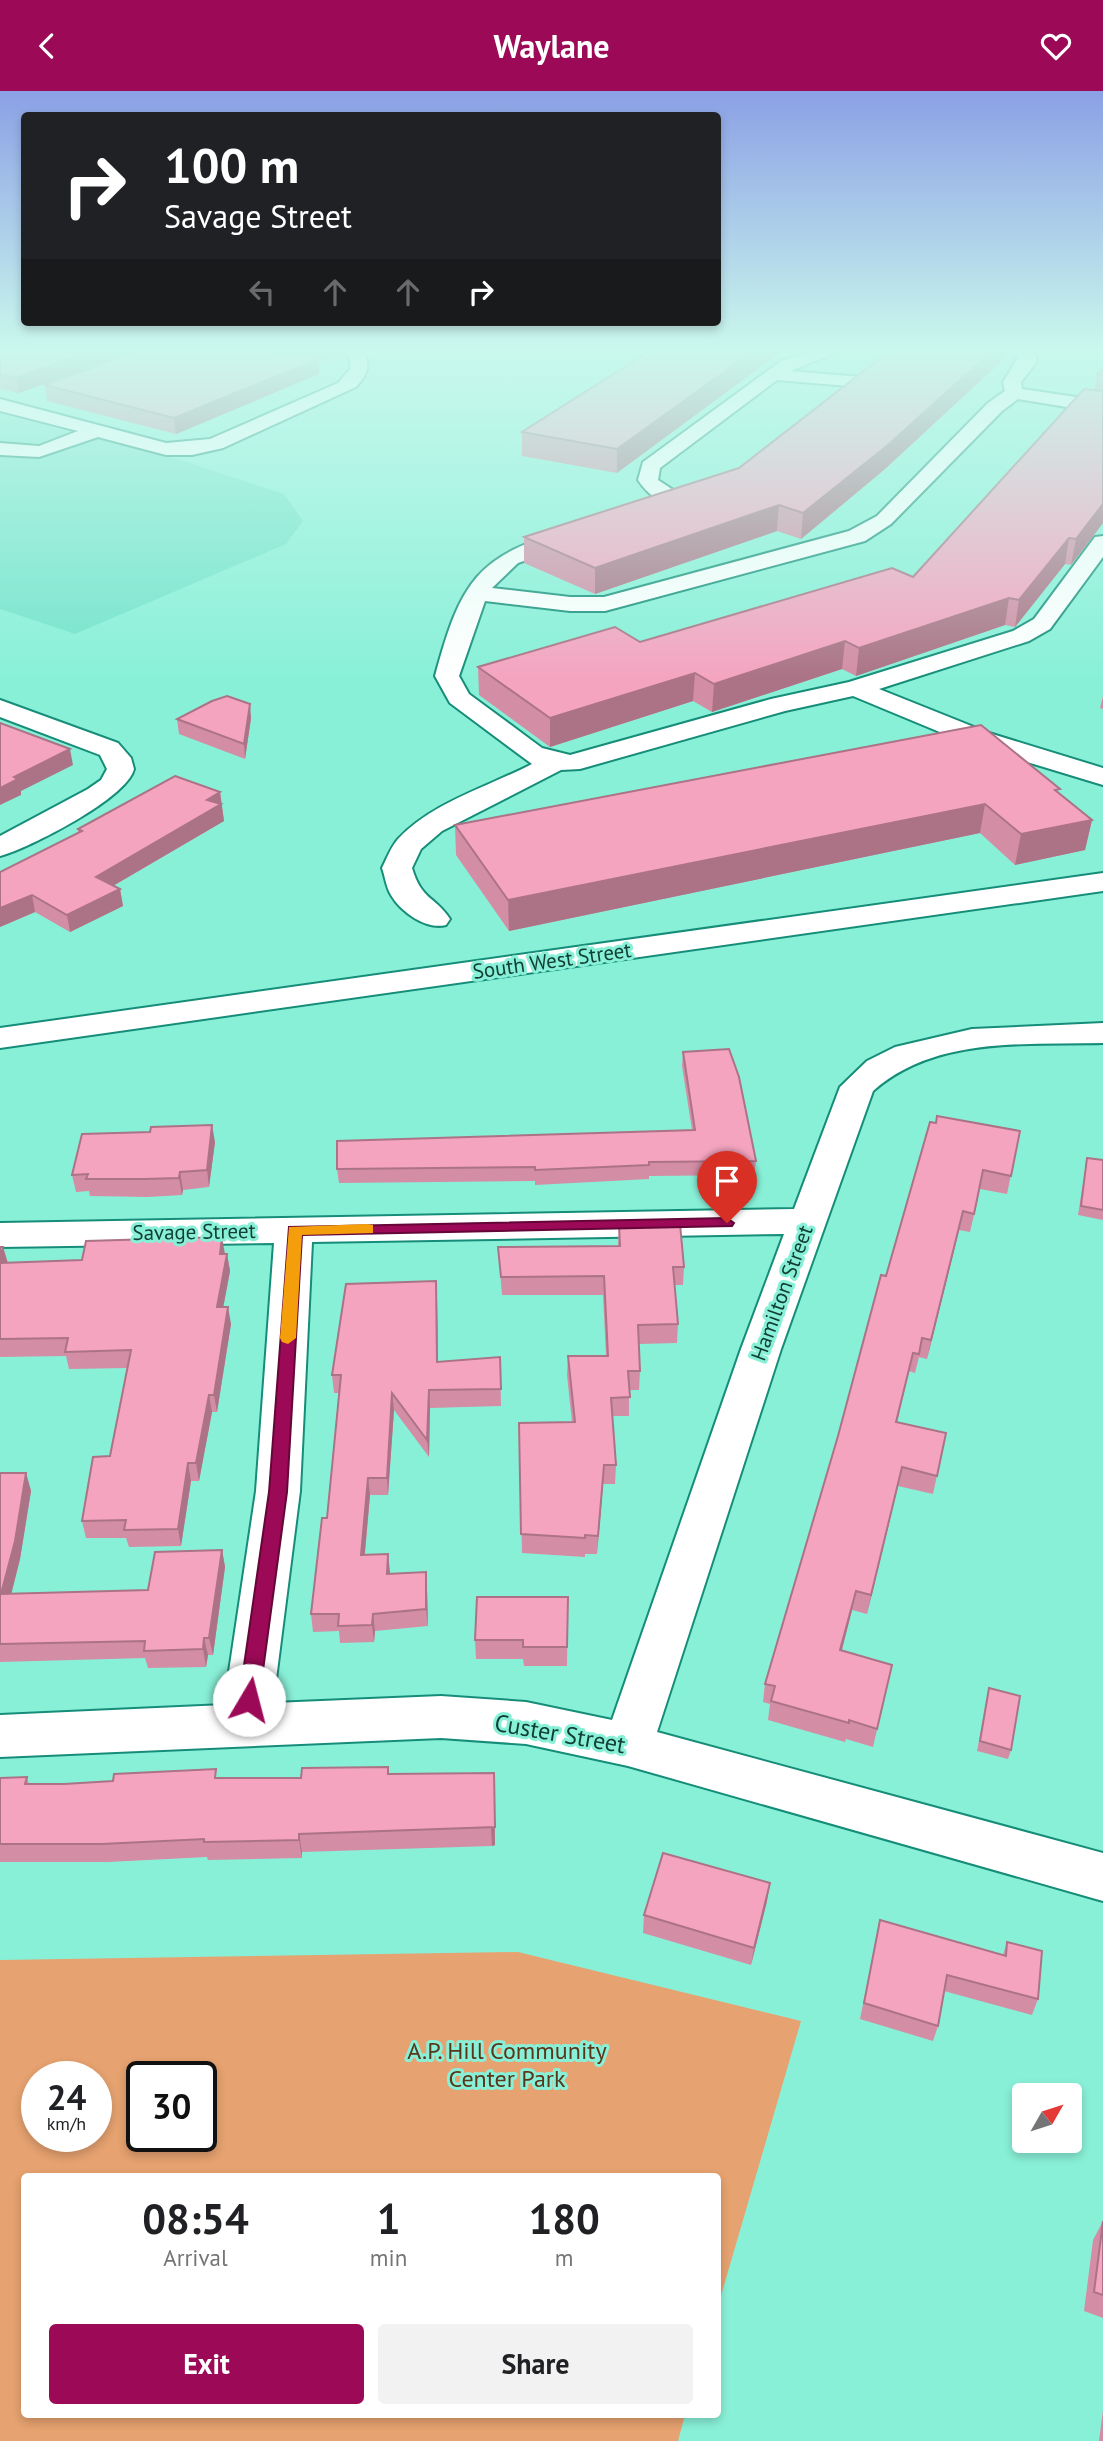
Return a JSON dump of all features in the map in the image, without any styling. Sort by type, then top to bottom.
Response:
[{"type":"street","points":[[654,511],[690,500],[655,489],[648,480],[650,466],[660,459]]},
{"type":"street","points":[[479,593],[570,604],[605,604],[857,536],[884,520],[944,459]]},
{"type":"street","points":[[589,530],[508,559],[496,568],[460,624],[447,676],[451,689],[459,698],[533,754],[556,762],[588,760],[780,704],[855,688],[1035,630],[1103,542]]},
{"type":"street","points":[[855,688],[980,739],[1103,777]]},
{"type":"street","points":[[0,708],[109,750],[118,758],[121,767],[119,776],[103,792],[0,847]]},
{"type":"street","points":[[435,919],[416,907],[402,893],[396,878],[396,865],[403,848],[444,818],[535,776],[556,762]]},
{"type":"street","name":"South West Street","points":[[0,1038],[1103,882]]},
{"type":"street","name":"Hamilton Street","points":[[628,1745],[756,1362],[858,1087],[870,1073],[918,1051],[951,1043],[994,1037],[1103,1033]]},
{"type":"street","name":"Savage Street","points":[[0,1235],[808,1221]]},
{"type":"street","points":[[245,1726],[278,1492],[295,1230]]},
{"type":"street","name":"Custer Street","points":[[0,1736],[441,1717],[526,1723],[628,1745],[1103,1877]]},
{"type":"shaded area","points":[[0,459],[176,459],[284,494],[303,521],[286,544],[75,634],[0,609]]},
{"type":"green space","name":"A.P. Hill Community Center Park","points":[[518,1952],[801,2021],[721,2296],[721,2173],[21,2173],[21,2418],[684,2418],[678,2441],[0,2441],[0,1960]]},
{"type":"building","points":[[751,459],[871,459],[803,513],[779,505],[595,568],[524,537],[739,468]]},
{"type":"building","points":[[1021,459],[1103,459],[1103,504],[1076,539],[1069,538],[1019,600],[1009,598],[859,648],[845,641],[714,684],[695,673],[550,718],[478,667],[615,627],[640,642],[892,568],[913,577]]},
{"type":"building","points":[[227,696],[250,704],[244,744],[177,719],[212,701]]},
{"type":"building","points":[[0,723],[70,749],[14,777],[18,779],[0,788]]},
{"type":"building","points":[[981,725],[1060,789],[1055,790],[1092,820],[1021,834],[985,804],[508,900],[455,825]]},
{"type":"building","points":[[175,776],[220,792],[207,800],[221,804],[96,877],[120,889],[67,915],[32,895],[0,908],[0,872],[82,831],[78,829]]},
{"type":"building","points":[[729,1049],[739,1077],[756,1161],[649,1162],[649,1165],[535,1170],[535,1167],[337,1169],[337,1141],[695,1130],[683,1052]]},
{"type":"building","points":[[937,1116],[1020,1131],[1011,1176],[983,1170],[974,1214],[963,1211],[931,1340],[922,1338],[919,1354],[913,1353],[896,1422],[946,1433],[937,1476],[902,1467],[871,1595],[856,1591],[840,1650],[892,1665],[877,1729],[771,1701],[775,1686],[765,1684],[838,1436],[881,1275],[886,1276],[930,1122],[936,1123]]},
{"type":"building","points":[[212,1125],[207,1170],[180,1172],[179,1178],[86,1179],[88,1174],[72,1175],[82,1134],[150,1132],[151,1127]]},
{"type":"building","points":[[1087,1158],[1103,1160],[1103,1210],[1081,1206]]},
{"type":"building","points":[[619,1224],[680,1224],[684,1267],[673,1267],[678,1324],[638,1325],[640,1371],[628,1371],[630,1397],[611,1398],[616,1465],[604,1465],[598,1536],[585,1535],[585,1538],[521,1534],[519,1423],[575,1422],[568,1356],[608,1356],[604,1276],[501,1277],[498,1247],[620,1246]]},
{"type":"building","points":[[222,1237],[220,1254],[227,1254],[217,1307],[228,1307],[214,1395],[209,1395],[196,1463],[188,1463],[178,1529],[124,1530],[126,1520],[82,1521],[93,1457],[110,1456],[131,1350],[65,1352],[68,1338],[0,1339],[0,1263],[82,1260],[86,1241]]},
{"type":"building","points":[[436,1281],[437,1362],[500,1357],[501,1389],[429,1390],[427,1440],[392,1393],[387,1478],[368,1478],[361,1555],[388,1554],[387,1574],[426,1572],[426,1609],[373,1614],[372,1625],[338,1626],[339,1614],[311,1614],[322,1518],[327,1518],[341,1375],[332,1375],[346,1284]]},
{"type":"building","points":[[0,1473],[26,1473],[15,1541],[1,1594],[148,1590],[155,1552],[222,1550],[209,1638],[204,1638],[203,1649],[144,1651],[145,1641],[0,1644]]},
{"type":"building","points":[[477,1597],[568,1597],[567,1647],[523,1647],[523,1640],[475,1640]]},
{"type":"building","points":[[989,1688],[1020,1696],[1011,1750],[980,1741]]},
{"type":"building","points":[[388,1767],[388,1774],[494,1773],[495,1827],[299,1834],[299,1840],[204,1842],[204,1839],[102,1844],[0,1844],[0,1778],[27,1777],[25,1784],[64,1784],[113,1781],[114,1774],[216,1769],[215,1778],[301,1778],[302,1768]]},
{"type":"building","points":[[663,1853],[770,1883],[754,1948],[644,1915]]},
{"type":"building","points":[[880,1920],[1006,1956],[1007,1942],[1042,1951],[1038,1999],[947,1975],[938,2026],[864,2003]]},
{"type":"building","points":[[1103,2221],[1103,2295],[1094,2292]]},
{"type":"slow traffic","points":[[288,1338],[295,1230],[367,1229]]},
{"type":"route","points":[[249,1700],[278,1492],[295,1230],[727,1223]]}]
